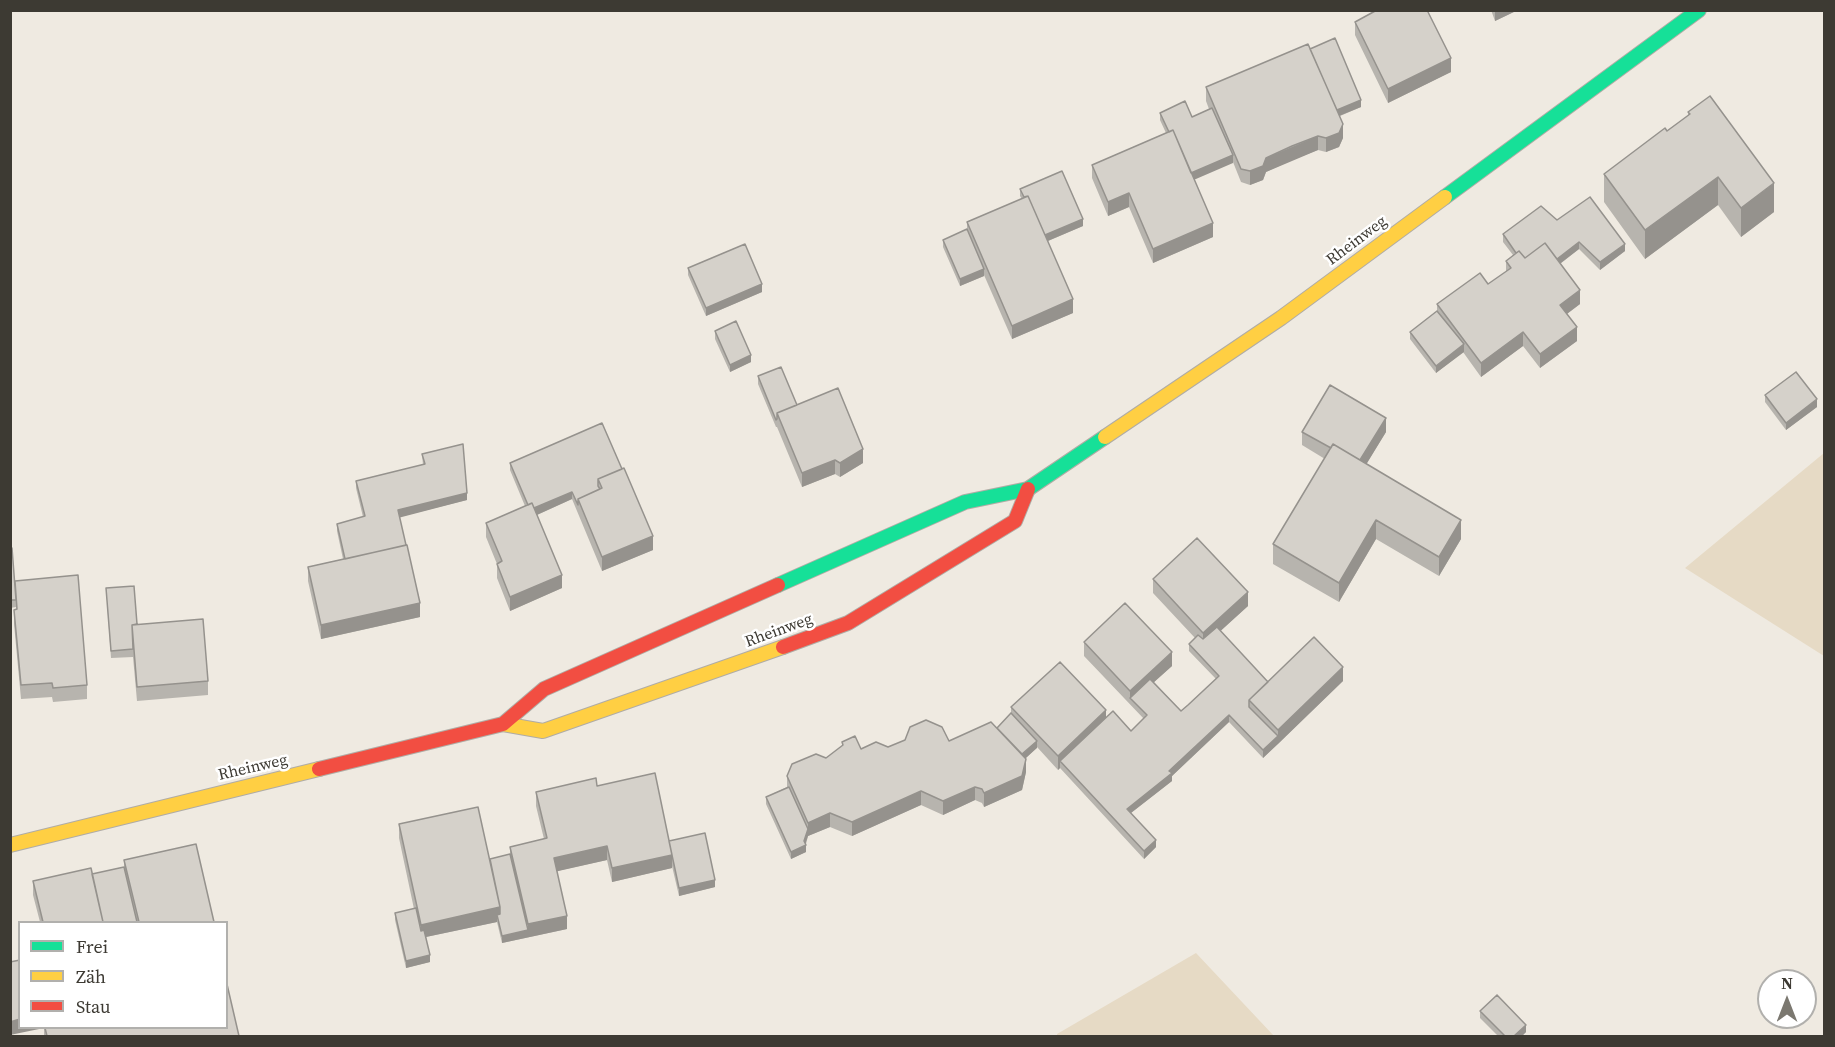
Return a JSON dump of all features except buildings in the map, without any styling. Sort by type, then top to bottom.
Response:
[{"type":"main road","name":"Rheinweg","points":[[10,845],[206,795],[482,731],[503,724],[543,689],[700,622],[965,502],[1028,489],[1281,318],[1700,10]]},
{"type":"main road","name":"Rheinweg","points":[[503,724],[543,731],[709,675],[848,623],[1015,521],[1028,489]]},
{"type":"shaded area","points":[[1824,453],[1824,656],[1685,568]]},
{"type":"shaded area","points":[[1196,953],[1274,1036],[1057,1035],[1057,1034]]},
{"type":"traffic: fast","points":[[1445,197],[1699,10]]},
{"type":"traffic: fast","points":[[778,585],[965,502],[1028,489],[1105,437]]},
{"type":"traffic: slow","points":[[1105,437],[1281,318],[1445,197]]},
{"type":"traffic: slow","points":[[503,724],[543,731],[783,647]]},
{"type":"traffic: slow","points":[[10,845],[319,769]]},
{"type":"traffic: jam","points":[[783,647],[848,623],[1015,521],[1028,489]]},
{"type":"traffic: jam","points":[[319,769],[503,724],[544,689],[778,585]]}]
